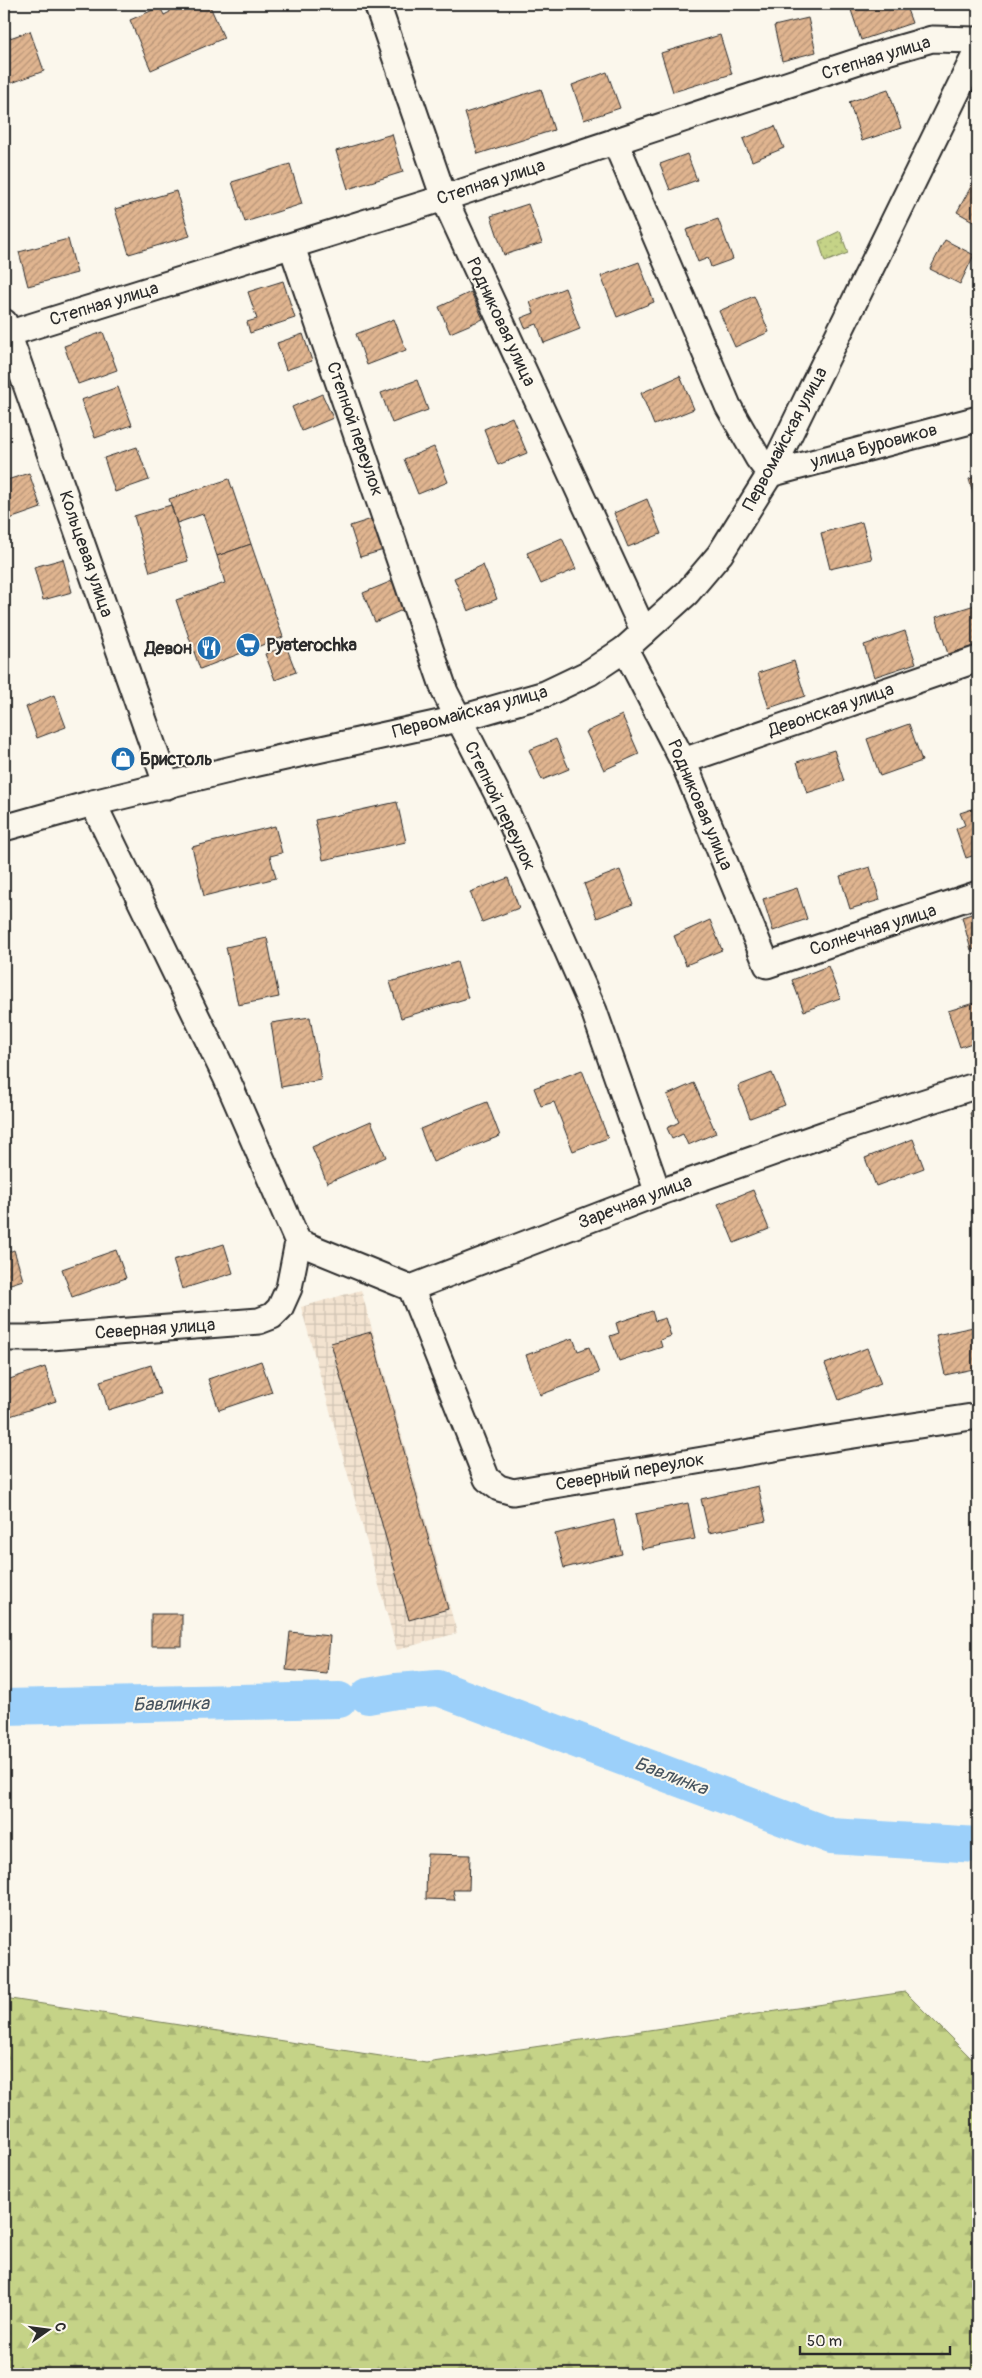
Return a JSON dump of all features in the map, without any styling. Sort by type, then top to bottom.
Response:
[{"type":"street","name":"Родниковая улица","points":[[377,4],[444,198],[644,632]]},
{"type":"street","name":"Степная улица","points":[[5,330],[292,247],[932,39],[978,40]]},
{"type":"street","name":"Первомайская улица","points":[[4,828],[249,765],[458,719],[544,694],[589,673],[625,649],[687,593],[720,554],[770,474],[978,49]]},
{"type":"street","points":[[615,141],[728,406],[758,458],[770,474]]},
{"type":"street","name":"Степной переулок","points":[[292,247],[445,692],[506,811],[594,1011],[658,1193]]},
{"type":"street","name":"Кольцевая улица","points":[[5,330],[167,786]]},
{"type":"street","name":"улица Буровиков","points":[[770,474],[978,419]]},
{"type":"street","name":"Родниковая улица","points":[[625,649],[683,761],[767,965]]},
{"type":"street","name":"Девонская улица","points":[[683,761],[978,659]]},
{"type":"street","points":[[92,804],[226,1077],[298,1242],[411,1288]]},
{"type":"street","name":"Солнечная улица","points":[[767,965],[978,894]]},
{"type":"street","name":"Заречная улица","points":[[411,1288],[658,1193],[825,1134],[978,1085]]},
{"type":"street","name":"Северная улица","points":[[4,1338],[38,1338],[258,1322],[272,1316],[280,1308],[289,1288],[298,1242]]},
{"type":"street","name":"Северный переулок","points":[[411,1288],[487,1478],[499,1488],[513,1492],[821,1440],[978,1416]]},
{"type":"shaded area","points":[[361,1290],[457,1633],[397,1650],[301,1307]]},
{"type":"green space","points":[[840,231],[848,253],[825,262],[819,241]]},
{"type":"green space","points":[[905,1992],[978,2065],[978,2374],[4,2374],[4,1998],[426,2063]]},
{"type":"building","points":[[169,4],[185,4],[186,6],[209,4],[224,38],[151,70],[130,20],[160,7],[164,15],[170,12]]},
{"type":"building","points":[[849,4],[905,4],[912,23],[861,40]]},
{"type":"building","points":[[808,18],[816,52],[782,61],[774,26]]},
{"type":"building","points":[[30,31],[44,71],[6,85],[10,94],[4,96],[4,40]]},
{"type":"building","points":[[720,35],[732,74],[673,92],[661,53]]},
{"type":"building","points":[[607,72],[620,108],[584,120],[572,85]]},
{"type":"building","points":[[541,89],[554,130],[478,154],[465,113]]},
{"type":"building","points":[[888,89],[901,128],[862,141],[849,102]]},
{"type":"building","points":[[775,126],[784,148],[752,161],[743,139]]},
{"type":"building","points":[[392,134],[403,172],[348,189],[336,151]]},
{"type":"building","points":[[687,154],[697,180],[670,190],[660,164]]},
{"type":"building","points":[[290,164],[302,204],[245,222],[232,182]]},
{"type":"building","points":[[978,174],[978,224],[957,212]]},
{"type":"building","points":[[176,191],[190,236],[129,254],[115,209]]},
{"type":"building","points":[[528,204],[542,243],[504,255],[491,216]]},
{"type":"building","points":[[718,219],[733,259],[711,267],[708,258],[698,262],[686,230]]},
{"type":"building","points":[[68,239],[77,273],[28,286],[19,252]]},
{"type":"building","points":[[945,240],[974,255],[960,284],[930,269]]},
{"type":"building","points":[[639,262],[654,302],[617,317],[601,276]]},
{"type":"building","points":[[283,281],[295,318],[250,333],[247,322],[257,319],[248,292]]},
{"type":"building","points":[[565,288],[580,329],[544,343],[537,324],[525,328],[521,318],[534,313],[530,302]]},
{"type":"building","points":[[471,292],[483,319],[450,333],[439,307]]},
{"type":"building","points":[[754,296],[769,332],[735,347],[719,311]]},
{"type":"building","points":[[394,319],[406,350],[367,365],[356,334]]},
{"type":"building","points":[[103,332],[117,370],[78,384],[64,346]]},
{"type":"building","points":[[303,334],[312,361],[286,370],[277,343]]},
{"type":"building","points":[[680,376],[694,409],[654,425],[641,393]]},
{"type":"building","points":[[417,380],[428,410],[392,423],[381,393]]},
{"type":"building","points":[[118,387],[132,425],[95,438],[81,400]]},
{"type":"building","points":[[322,394],[333,418],[302,431],[292,407]]},
{"type":"building","points":[[512,417],[527,453],[498,465],[484,429]]},
{"type":"building","points":[[137,447],[149,480],[115,492],[104,458]]},
{"type":"building","points":[[434,447],[448,482],[418,494],[404,459]]},
{"type":"building","points":[[29,473],[41,508],[4,521],[4,481]]},
{"type":"building","points":[[978,476],[978,511],[969,479]]},
{"type":"building","points":[[229,479],[251,544],[217,556],[203,514],[177,523],[169,499]]},
{"type":"building","points":[[647,499],[661,534],[628,547],[614,513]]},
{"type":"building","points":[[171,505],[188,561],[150,572],[134,516]]},
{"type":"building","points":[[384,515],[394,547],[360,557],[350,526]]},
{"type":"building","points":[[862,522],[872,559],[830,569],[821,533]]},
{"type":"building","points":[[562,538],[576,569],[541,584],[527,553]]},
{"type":"building","points":[[251,544],[283,637],[200,669],[176,600],[225,583],[217,556]]},
{"type":"building","points":[[63,559],[72,592],[43,600],[34,567]]},
{"type":"building","points":[[483,565],[497,599],[468,611],[454,578]]},
{"type":"building","points":[[397,579],[409,607],[375,622],[363,593]]},
{"type":"building","points":[[975,605],[978,615],[978,645],[948,654],[936,617]]},
{"type":"building","points":[[905,631],[916,663],[874,677],[864,645]]},
{"type":"building","points":[[286,646],[296,672],[275,680],[265,654]]},
{"type":"building","points":[[794,661],[805,696],[769,708],[758,673]]},
{"type":"building","points":[[54,695],[66,727],[37,738],[26,707]]},
{"type":"building","points":[[622,715],[639,754],[604,770],[586,732]]},
{"type":"building","points":[[909,724],[922,761],[880,776],[867,739]]},
{"type":"building","points":[[556,739],[569,769],[542,780],[529,750]]},
{"type":"building","points":[[834,750],[844,781],[807,793],[797,762]]},
{"type":"building","points":[[397,802],[406,842],[323,860],[315,820]]},
{"type":"building","points":[[978,807],[978,854],[966,858],[956,829],[965,825],[960,813]]},
{"type":"building","points":[[275,826],[282,853],[270,856],[276,878],[204,896],[192,847]]},
{"type":"building","points":[[870,867],[880,900],[850,909],[840,876]]},
{"type":"building","points":[[620,870],[633,904],[597,918],[584,884]]},
{"type":"building","points":[[508,878],[519,908],[482,922],[470,892]]},
{"type":"building","points":[[797,888],[807,919],[773,931],[763,899]]},
{"type":"building","points":[[978,912],[978,948],[971,950],[962,917]]},
{"type":"building","points":[[710,920],[722,950],[686,965],[674,936]]},
{"type":"building","points":[[267,938],[279,997],[238,1005],[226,947]]},
{"type":"building","points":[[457,962],[468,998],[401,1018],[390,982]]},
{"type":"building","points":[[828,966],[840,998],[804,1011],[792,980]]},
{"type":"building","points":[[977,1002],[978,1041],[960,1047],[948,1011]]},
{"type":"building","points":[[310,1017],[321,1080],[281,1087],[271,1023]]},
{"type":"building","points":[[582,1070],[608,1138],[573,1151],[554,1102],[541,1106],[534,1088]]},
{"type":"building","points":[[772,1073],[785,1105],[750,1118],[738,1086]]},
{"type":"building","points":[[694,1083],[716,1133],[688,1145],[683,1134],[672,1139],[667,1128],[679,1122],[667,1095]]},
{"type":"building","points":[[487,1102],[500,1136],[433,1162],[420,1129]]},
{"type":"building","points":[[978,1110],[978,1140],[970,1113]]},
{"type":"building","points":[[371,1121],[386,1157],[327,1183],[312,1147]]},
{"type":"building","points":[[913,1139],[924,1168],[876,1186],[865,1158]]},
{"type":"building","points":[[753,1190],[769,1229],[734,1243],[718,1204]]},
{"type":"building","points":[[224,1244],[233,1273],[182,1289],[173,1260]]},
{"type":"building","points":[[14,1250],[23,1280],[4,1286],[4,1254]]},
{"type":"building","points":[[116,1250],[126,1278],[72,1297],[62,1269]]},
{"type":"building","points":[[652,1311],[655,1321],[665,1318],[671,1336],[660,1340],[662,1347],[619,1361],[610,1336],[619,1333],[616,1323]]},
{"type":"building","points":[[978,1326],[978,1368],[945,1375],[936,1335]]},
{"type":"building","points":[[371,1332],[448,1609],[409,1620],[331,1343]]},
{"type":"building","points":[[573,1338],[578,1351],[589,1347],[599,1373],[540,1395],[526,1355]]},
{"type":"building","points":[[867,1348],[881,1384],[839,1400],[825,1364]]},
{"type":"building","points":[[261,1361],[272,1392],[219,1410],[208,1379]]},
{"type":"building","points":[[151,1365],[160,1394],[108,1410],[100,1381]]},
{"type":"building","points":[[45,1367],[56,1401],[4,1418],[4,1381]]},
{"type":"building","points":[[758,1486],[766,1521],[709,1533],[701,1499]]},
{"type":"building","points":[[688,1503],[695,1539],[642,1549],[635,1514]]},
{"type":"building","points":[[614,1520],[622,1554],[564,1568],[555,1534]]},
{"type":"building","points":[[151,1614],[182,1614],[182,1646],[151,1646]]},
{"type":"building","points":[[290,1632],[330,1636],[327,1674],[286,1670]]},
{"type":"building","points":[[427,1854],[470,1855],[469,1890],[453,1890],[455,1900],[426,1899]]},
{"type":"waterway","name":"Бавлинка","points":[[368,1696],[396,1691],[438,1688],[831,1836],[978,1845]]},
{"type":"waterway","name":"Бавлинка","points":[[4,1707],[339,1700]]},
{"type":"place","name":"Pyaterochka","points":[[248,645]]},
{"type":"place","name":"Девон","points":[[209,648]]},
{"type":"place","name":"Бристоль","points":[[123,759]]}]
